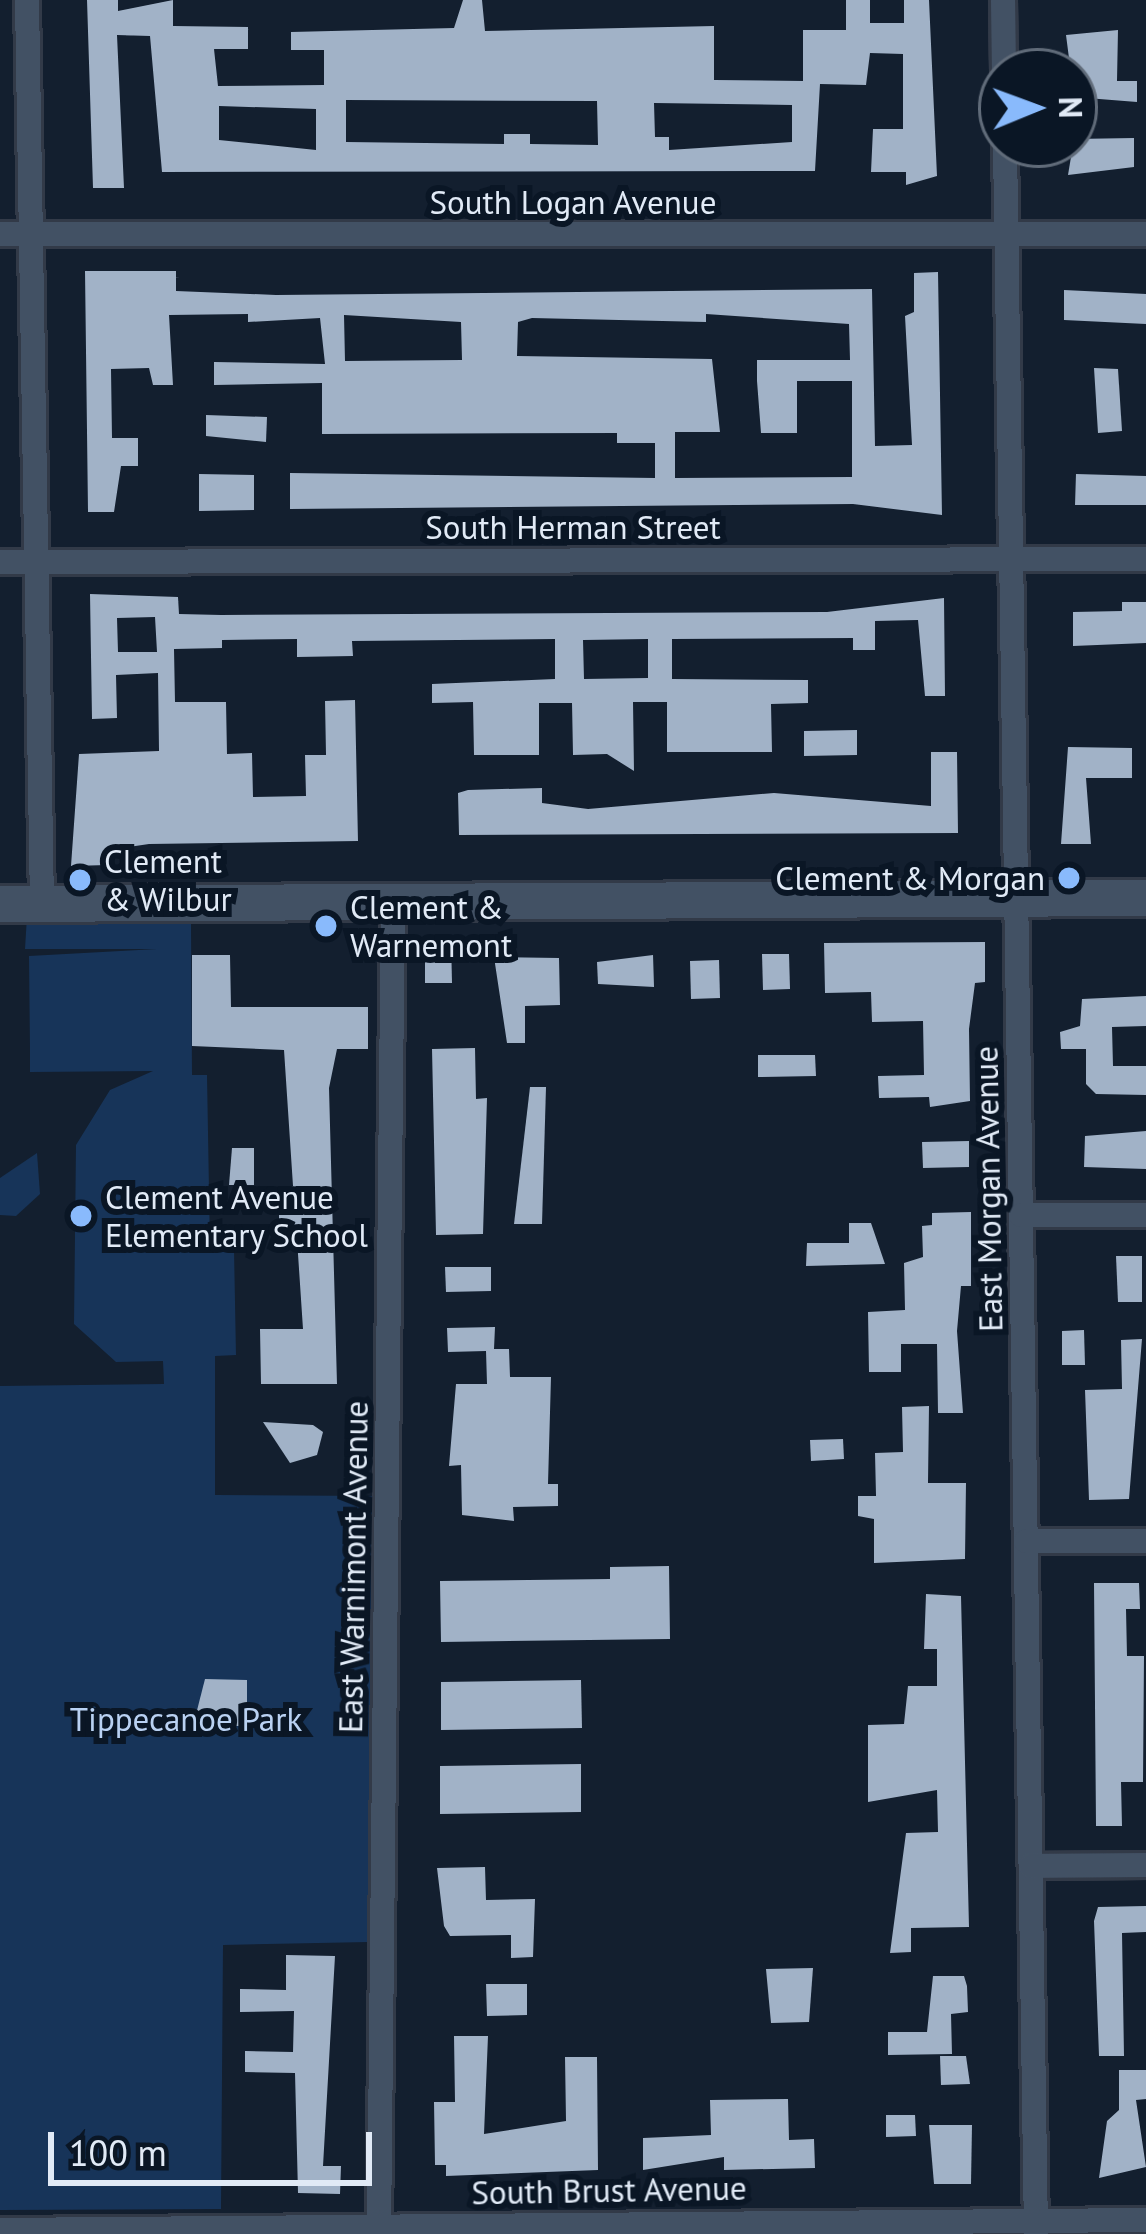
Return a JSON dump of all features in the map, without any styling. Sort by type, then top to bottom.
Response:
[{"type":"street","points":[[27,0],[42,903]]},
{"type":"street","points":[[1003,0],[1004,48]]},
{"type":"street","name":"East Morgan Avenue","points":[[1006,168],[1035,2227]]},
{"type":"street","name":"South Logan Avenue","points":[[0,234],[1146,234]]},
{"type":"street","name":"South Herman Street","points":[[0,562],[1146,559]]},
{"type":"street","points":[[0,904],[1146,898]]},
{"type":"street","name":"East Warnimont Avenue","points":[[379,2230],[393,901]]},
{"type":"street","points":[[1022,1215],[1146,1215]]},
{"type":"street","points":[[1026,1541],[1146,1541]]},
{"type":"street","points":[[1030,1866],[1146,1865]]},
{"type":"street","name":"South Brust Avenue","points":[[0,2230],[1035,2227],[1146,2219]]},
{"type":"green space","name":"Tippecanoe Park","points":[[27,916],[191,924],[192,1075],[207,1075],[210,1248],[234,1249],[236,1355],[215,1356],[215,1495],[375,1496],[369,1942],[223,1945],[221,2209],[0,2210],[0,1386],[164,1384],[163,1361],[116,1362],[74,1324],[76,1145],[110,1090],[153,1071],[30,1072],[29,956],[157,949],[25,949]]},
{"type":"green space","points":[[37,1153],[40,1194],[16,1216],[0,1215],[0,1178]]},
{"type":"building","points":[[87,0],[118,0],[118,11],[173,0],[173,26],[248,27],[248,49],[214,49],[218,86],[324,85],[324,50],[291,50],[291,32],[454,28],[463,0],[482,0],[485,31],[714,26],[714,80],[803,81],[803,30],[846,30],[846,0],[870,0],[870,23],[904,23],[904,0],[929,0],[937,176],[906,185],[906,172],[871,172],[873,129],[903,129],[903,54],[870,53],[866,85],[820,84],[815,171],[162,172],[150,36],[117,35],[124,188],[93,188]],"holes":[[[346,100],[597,101],[598,145],[530,144],[530,134],[504,134],[504,144],[346,142]],[[654,103],[792,105],[792,142],[669,150],[669,137],[655,137]],[[219,106],[316,109],[316,150],[219,140]]]},
{"type":"building","points":[[1118,30],[1117,81],[1137,81],[1137,102],[1098,99],[1098,48],[1068,48],[1066,35]]},
{"type":"building","points":[[1134,138],[1134,167],[1068,175],[1069,168],[1098,168],[1098,139]]},
{"type":"building","points":[[85,271],[176,271],[176,291],[276,295],[872,289],[875,446],[912,445],[905,316],[914,312],[914,273],[938,272],[942,515],[853,504],[290,509],[290,473],[655,478],[655,443],[617,443],[617,433],[322,434],[322,383],[214,385],[214,362],[325,364],[320,318],[248,322],[248,314],[169,315],[173,385],[153,385],[149,368],[111,369],[112,438],[138,438],[138,466],[121,466],[114,512],[88,512]],"holes":[[[706,314],[849,324],[850,360],[757,360],[757,381],[761,433],[797,433],[797,381],[852,381],[852,477],[675,478],[675,432],[720,432],[712,359],[517,356],[518,322],[532,318],[706,322]],[[344,315],[461,322],[462,360],[345,361]]]},
{"type":"building","points":[[1064,290],[1146,294],[1146,324],[1064,320]]},
{"type":"building","points":[[1094,368],[1118,369],[1122,431],[1098,433]]},
{"type":"building","points":[[206,415],[267,417],[266,442],[206,436]]},
{"type":"building","points":[[199,474],[254,475],[254,510],[199,511]]},
{"type":"building","points":[[1076,474],[1146,476],[1146,505],[1075,505]]},
{"type":"building","points":[[90,594],[178,597],[179,614],[221,615],[827,612],[944,598],[945,696],[925,696],[918,620],[875,621],[875,650],[853,650],[853,638],[672,639],[672,679],[808,680],[808,703],[771,704],[772,752],[667,752],[667,702],[633,702],[634,771],[607,754],[573,755],[572,703],[539,703],[539,755],[474,755],[473,702],[432,703],[432,684],[555,679],[555,639],[352,641],[353,656],[297,657],[297,639],[222,640],[222,648],[174,649],[175,702],[226,702],[227,754],[252,753],[253,797],[306,796],[305,755],[326,755],[325,701],[355,700],[358,841],[149,844],[108,850],[108,865],[71,866],[79,754],[159,751],[158,673],[116,675],[117,718],[92,719]],"holes":[[[155,617],[157,652],[118,652],[117,618]],[[648,639],[648,678],[584,679],[583,640]]]},
{"type":"building","points":[[1122,602],[1146,602],[1146,643],[1073,646],[1073,612],[1122,611]]},
{"type":"building","points":[[857,730],[857,755],[804,756],[804,731]]},
{"type":"building","points":[[1068,747],[1132,748],[1132,778],[1086,778],[1091,844],[1061,844]]},
{"type":"building","points":[[931,752],[957,752],[958,833],[459,835],[458,793],[468,790],[542,788],[542,803],[588,809],[774,793],[931,806]]},
{"type":"building","points":[[451,940],[452,983],[425,983],[425,941]]},
{"type":"building","points":[[985,942],[985,982],[975,983],[969,1029],[970,1101],[930,1107],[929,1097],[879,1098],[878,1076],[924,1075],[923,1021],[872,1022],[871,992],[825,993],[824,943]]},
{"type":"building","points":[[762,954],[789,954],[790,989],[763,990]]},
{"type":"building","points":[[192,955],[230,955],[231,1007],[368,1007],[368,1049],[337,1049],[329,1088],[337,1384],[261,1384],[260,1329],[303,1329],[297,1239],[279,1239],[279,1186],[293,1186],[284,1050],[192,1046]]},
{"type":"building","points":[[653,955],[654,987],[598,984],[597,962]]},
{"type":"building","points":[[494,957],[559,958],[560,1005],[525,1006],[525,1043],[507,1043]]},
{"type":"building","points":[[719,960],[720,998],[691,999],[690,961]]},
{"type":"building","points":[[1146,996],[1146,1026],[1112,1027],[1113,1066],[1146,1066],[1146,1095],[1096,1094],[1086,1084],[1086,1049],[1061,1049],[1060,1032],[1080,1026],[1082,999]]},
{"type":"building","points":[[475,1048],[476,1099],[487,1098],[483,1234],[436,1235],[432,1049]]},
{"type":"building","points":[[758,1055],[815,1055],[816,1076],[758,1077]]},
{"type":"building","points":[[530,1087],[546,1087],[542,1224],[514,1224]]},
{"type":"building","points":[[1146,1131],[1146,1169],[1084,1167],[1085,1136]]},
{"type":"building","points":[[969,1141],[969,1167],[923,1168],[922,1142]]},
{"type":"building","points":[[232,1148],[254,1148],[254,1185],[229,1185]]},
{"type":"building","points":[[971,1212],[971,1286],[961,1286],[957,1331],[963,1413],[938,1413],[937,1344],[901,1344],[901,1372],[869,1372],[868,1312],[905,1310],[904,1263],[923,1257],[922,1226],[932,1225],[932,1213]]},
{"type":"building","points":[[849,1223],[871,1223],[885,1264],[806,1266],[807,1243],[849,1243]]},
{"type":"building","points":[[1116,1256],[1142,1256],[1142,1302],[1118,1302]]},
{"type":"building","points":[[445,1267],[491,1267],[491,1291],[446,1292]]},
{"type":"building","points":[[495,1327],[494,1349],[509,1349],[510,1377],[551,1377],[548,1484],[558,1484],[558,1506],[513,1507],[514,1521],[462,1515],[461,1465],[449,1466],[456,1384],[487,1384],[486,1351],[448,1352],[447,1328]]},
{"type":"building","points":[[1084,1330],[1085,1365],[1062,1365],[1062,1331]]},
{"type":"building","points":[[1142,1339],[1129,1499],[1089,1500],[1085,1390],[1122,1389],[1121,1340]]},
{"type":"building","points":[[929,1406],[928,1483],[966,1483],[965,1559],[874,1563],[874,1519],[858,1516],[858,1496],[876,1496],[875,1453],[903,1452],[902,1407]]},
{"type":"building","points":[[263,1422],[313,1425],[323,1432],[317,1455],[290,1463]]},
{"type":"building","points":[[843,1439],[844,1459],[811,1461],[810,1440]]},
{"type":"building","points":[[669,1566],[670,1639],[441,1642],[440,1581],[610,1579],[610,1567]]},
{"type":"building","points":[[1094,1583],[1139,1583],[1140,1609],[1126,1609],[1127,1656],[1144,1656],[1143,1782],[1121,1782],[1122,1826],[1096,1826]]},
{"type":"building","points":[[926,1594],[961,1596],[969,1927],[911,1928],[911,1952],[890,1953],[906,1833],[938,1832],[937,1790],[868,1802],[868,1725],[904,1724],[908,1686],[937,1686],[937,1649],[924,1649]]},
{"type":"building","points":[[205,1679],[247,1680],[247,1726],[193,1726]]},
{"type":"building","points":[[581,1680],[582,1728],[441,1730],[441,1682]]},
{"type":"building","points":[[581,1764],[581,1812],[440,1814],[440,1766]]},
{"type":"building","points":[[485,1867],[486,1900],[535,1899],[533,1957],[511,1958],[511,1935],[450,1936],[444,1926],[437,1868]]},
{"type":"building","points":[[1146,1906],[1146,1932],[1122,1933],[1124,2056],[1099,2056],[1094,1921],[1098,1907]]},
{"type":"building","points":[[286,1955],[335,1956],[323,2166],[341,2166],[340,2194],[298,2193],[295,2073],[245,2072],[245,2051],[293,2052],[294,2011],[240,2012],[240,1989],[286,1990]]},
{"type":"building","points":[[813,1968],[809,2022],[771,2023],[766,1969]]},
{"type":"building","points":[[933,1976],[964,1976],[967,1986],[968,2012],[951,2014],[952,2054],[888,2055],[888,2032],[927,2032]]},
{"type":"building","points":[[486,1984],[527,1984],[527,2015],[487,2016]]},
{"type":"building","points":[[454,2036],[488,2036],[484,2134],[566,2121],[565,2057],[597,2057],[598,2170],[446,2176],[446,2165],[435,2165],[434,2102],[455,2102]]},
{"type":"building","points":[[940,2056],[966,2056],[970,2084],[941,2085]]},
{"type":"building","points":[[1119,2070],[1146,2070],[1146,2099],[1136,2100],[1146,2167],[1099,2178],[1107,2121],[1119,2110]]},
{"type":"building","points":[[788,2099],[789,2140],[814,2139],[815,2168],[724,2170],[724,2157],[643,2170],[643,2138],[711,2135],[710,2100]]},
{"type":"building","points":[[886,2115],[915,2115],[916,2136],[886,2137]]},
{"type":"building","points":[[929,2125],[972,2125],[971,2184],[934,2184]]},
{"type":"place","name":"Clement & Morgan","points":[[1069,878]]},
{"type":"place","name":"Clement & Wilbur","points":[[80,880]]},
{"type":"place","name":"Clement & Warnemont","points":[[326,926]]},
{"type":"place","name":"Clement Avenue Elementary School","points":[[81,1216]]}]
